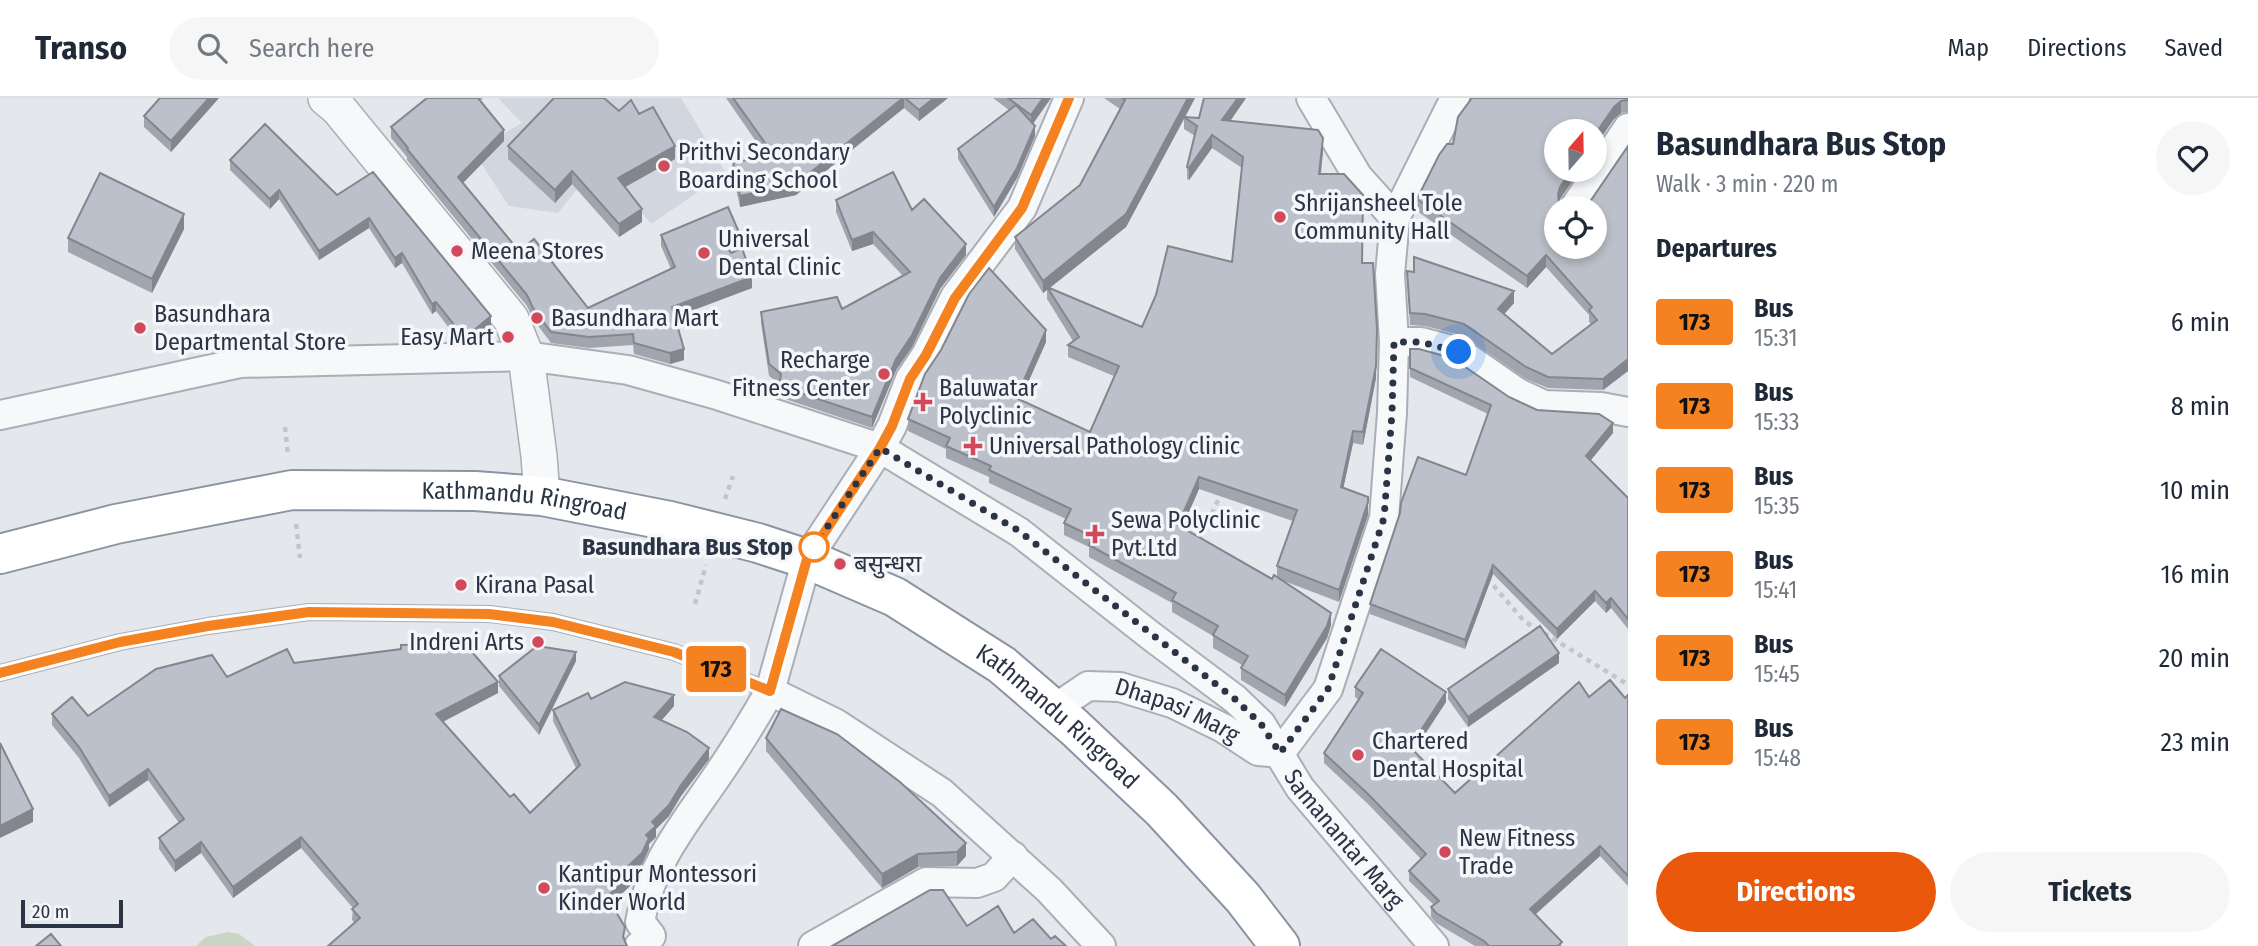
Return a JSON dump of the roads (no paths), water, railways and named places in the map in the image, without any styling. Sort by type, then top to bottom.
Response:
[{"type":"highway","name":"Kathmandu Ringroad","points":[[0,554],[116,524],[280,491],[475,491],[542,496],[704,528],[807,559],[895,597],[1002,665],[1054,709],[1162,810],[1243,898],[1280,946]]},
{"type":"street","points":[[651,943],[640,922],[644,898],[654,873],[742,739],[770,691],[807,559],[880,448],[892,426],[910,379],[926,355],[955,298],[1022,208],[1069,98]]},
{"type":"street","points":[[1311,98],[1358,177],[1395,218]]},
{"type":"street","points":[[1280,753],[1328,689],[1384,518],[1392,413],[1394,342],[1390,274],[1395,218],[1455,98]]},
{"type":"street","points":[[337,101],[511,319],[526,356],[540,456],[542,496]]},
{"type":"street","points":[[1582,196],[1628,128]]},
{"type":"street","points":[[1394,342],[1421,342],[1459,352],[1518,393],[1544,405],[1601,407],[1628,412]]},
{"type":"street","name":"Samanantar Marg","points":[[0,415],[240,363],[526,356],[628,370],[715,394],[880,448],[1019,531],[1235,699],[1261,724],[1300,788],[1434,946]]},
{"type":"street","name":"Dhapasi Marg","points":[[1054,709],[1088,686],[1120,687],[1171,703],[1223,728],[1258,751],[1280,753]]},
{"type":"street","points":[[770,691],[835,723],[942,793],[1013,856],[1101,946]]},
{"type":"street","points":[[813,946],[926,881],[977,883],[994,877],[1013,856]]},
{"type":"lane","points":[[0,673],[120,642],[309,612],[489,614],[553,622],[674,652],[770,691]]},
{"type":"place","name":"Prithvi Secondary Boarding School","points":[[664,166]]},
{"type":"place","name":"Shrijansheel Tole Community Hall","points":[[1280,217]]},
{"type":"place","name":"Meena Stores","points":[[457,251]]},
{"type":"place","name":"Universal Dental Clinic","points":[[704,253]]},
{"type":"place","name":"Basundhara Mart","points":[[537,318]]},
{"type":"place","name":"Basundhara Departmental Store","points":[[140,328]]},
{"type":"place","name":"Easy Mart","points":[[508,337]]},
{"type":"place","name":"Recharge Fitness Center","points":[[884,374]]},
{"type":"place","name":"Baluwatar Polyclinic","points":[[923,402]]},
{"type":"place","name":"Universal Pathology clinic","points":[[973,446]]},
{"type":"place","name":"Sewa Polyclinic Pvt.Ltd","points":[[1095,534]]},
{"type":"place","name":"Basundhara Bus Stop","points":[[814,547]]},
{"type":"place","name":"बसुन्धरा","points":[[840,564]]},
{"type":"place","name":"Kirana Pasal","points":[[461,585]]},
{"type":"place","name":"Indreni Arts","points":[[538,642]]},
{"type":"place","name":"Chartered Dental Hospital","points":[[1358,755]]},
{"type":"place","name":"New Fitness Trade","points":[[1445,852]]},
{"type":"place","name":"Kantipur Montessori Kinder World","points":[[544,888]]}]
